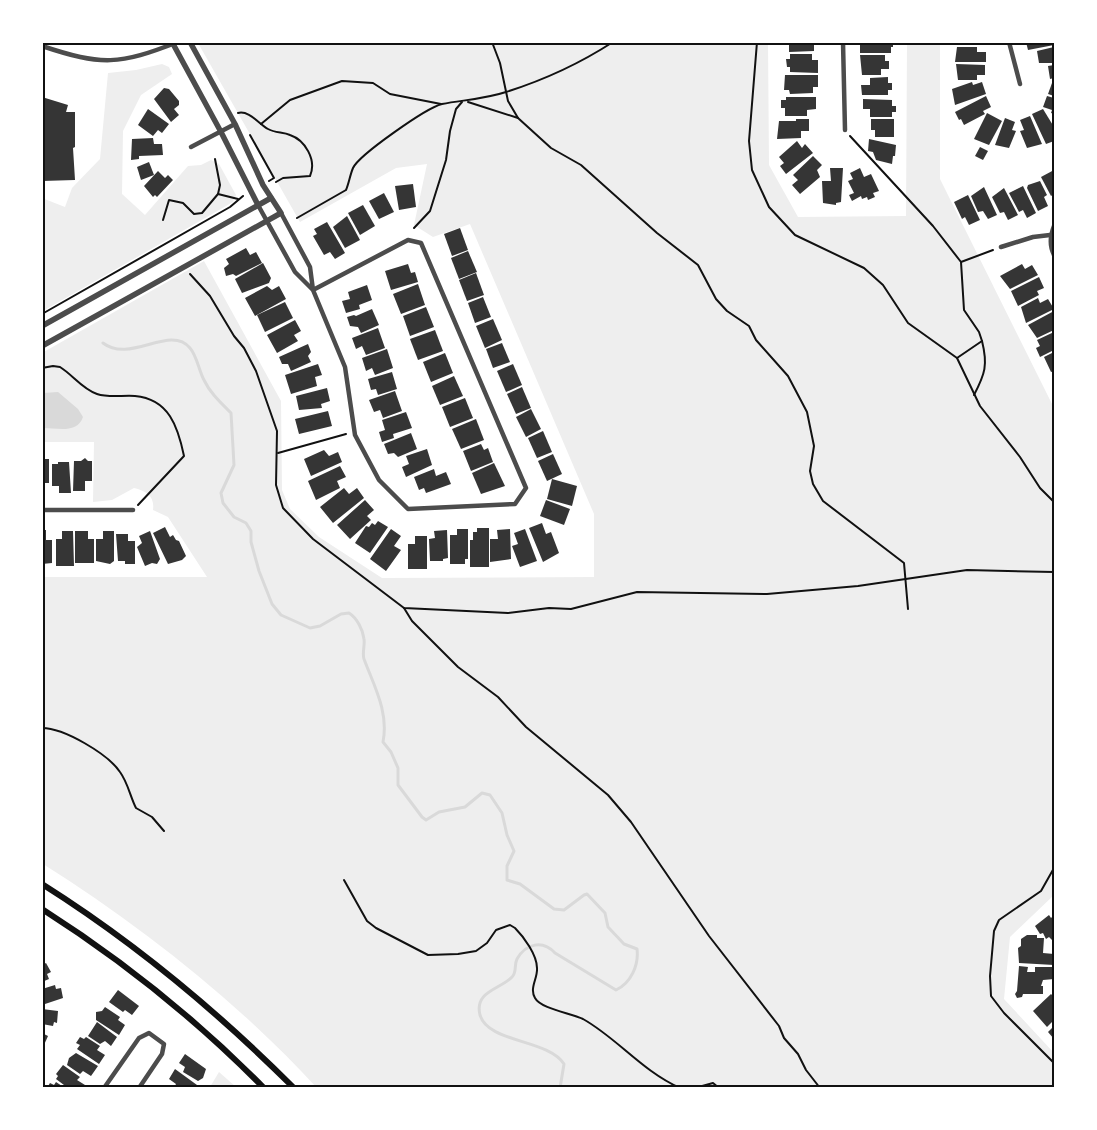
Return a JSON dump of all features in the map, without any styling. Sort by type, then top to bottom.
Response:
[{"type":"main road","points":[[42,884],[121,937],[192,994],[294,1088]]},
{"type":"main road","points":[[42,909],[94,944],[173,1005],[264,1088]]},
{"type":"street","points":[[190,42],[235,124],[271,198],[310,267],[313,290],[345,366],[355,435],[379,480],[408,509],[514,504],[526,488],[421,243],[408,240],[313,290]]},
{"type":"street","points":[[843,42],[845,130]]},
{"type":"street","points":[[1009,42],[1020,84]]},
{"type":"street","points":[[42,46],[74,57],[118,61],[146,55],[174,43],[266,221],[295,272],[313,290]]},
{"type":"street","points":[[192,147],[235,124]]},
{"type":"street","points":[[42,326],[271,198]]},
{"type":"street","points":[[42,346],[281,213]]},
{"type":"street","points":[[1054,226],[1050,236],[1054,255]]},
{"type":"street","points":[[1001,246],[1033,237],[1050,236]]},
{"type":"street","points":[[42,510],[133,510]]},
{"type":"street","points":[[104,1088],[138,1038],[149,1033],[164,1044],[162,1054],[139,1088]]},
{"type":"path","points":[[492,42],[500,64],[505,92],[518,118],[550,148],[581,165],[657,233],[698,265],[716,300],[727,311],[749,326],[756,340],[788,376],[807,412],[814,446],[810,471],[814,484],[823,501],[904,563],[907,578],[908,610]]},
{"type":"path","points":[[260,124],[278,107],[290,100],[342,81],[373,83],[390,94],[441,104],[462,102],[505,92],[572,67],[613,42]]},
{"type":"path","points":[[758,42],[749,140],[752,170],[769,207],[796,235],[864,268],[883,285],[908,322],[957,358],[974,395],[996,430],[1020,457],[1040,488],[1054,502]]},
{"type":"path","points":[[466,101],[518,118]]},
{"type":"path","points":[[414,228],[430,211],[446,160],[450,131],[456,109],[462,102]]},
{"type":"path","points":[[296,218],[329,198],[340,195],[346,190],[353,168],[361,157],[414,117],[441,104]]},
{"type":"path","points":[[238,113],[247,113],[270,130],[298,139],[310,153],[312,171],[310,176],[283,178],[276,182]]},
{"type":"path","points":[[845,130],[933,226],[961,262],[964,310],[979,332],[986,357],[984,375],[974,395]]},
{"type":"path","points":[[163,220],[170,200],[183,203],[194,214],[202,213],[218,194],[220,185],[215,159]]},
{"type":"path","points":[[218,194],[238,199]]},
{"type":"path","points":[[42,314],[230,207],[244,195]]},
{"type":"path","points":[[961,262],[1001,246]]},
{"type":"path","points":[[190,274],[210,296],[253,364],[277,431],[277,493],[288,516],[313,539],[385,591],[404,608],[412,621],[458,666],[498,697],[518,720],[559,757],[582,773],[618,808],[631,822],[710,936],[779,1026],[784,1038],[798,1054],[806,1070],[820,1088]]},
{"type":"path","points":[[957,358],[982,341]]},
{"type":"path","points":[[42,368],[60,367],[96,394],[136,396],[154,401],[170,415],[178,427],[184,456],[133,510]]},
{"type":"path","points":[[278,453],[346,434]]},
{"type":"path","points":[[404,608],[508,612],[550,608],[571,609],[636,592],[767,594],[858,586],[975,570],[1010,573],[1054,572]]},
{"type":"path","points":[[42,728],[65,733],[83,742],[119,769],[126,781],[136,808],[152,817],[164,831]]},
{"type":"path","points":[[1054,868],[1041,891],[999,920],[994,931],[990,976],[992,996],[1004,1013],[1054,1063]]},
{"type":"path","points":[[344,880],[367,921],[376,928],[428,955],[476,951],[487,943],[496,930],[510,925],[521,934],[537,967],[532,989],[535,999],[543,1005],[575,1015],[592,1024],[635,1060],[680,1088]]},
{"type":"path","points":[[695,1088],[713,1083],[719,1088]]},
{"type":"shaded area","points":[[198,43],[768,43],[769,165],[798,217],[906,216],[907,43],[940,43],[940,179],[1054,408],[1054,895],[1010,937],[1004,999],[1054,1053],[1054,1087],[316,1087],[286,1055],[187,966],[116,913],[43,864],[43,577],[207,577],[168,517],[153,510],[153,501],[146,493],[134,488],[112,500],[93,502],[94,442],[43,442],[42,353],[204,261],[281,401],[282,490],[290,509],[319,537],[382,578],[594,577],[594,514],[470,224],[433,237],[414,225],[427,164],[396,168],[300,222]]},
{"type":"shaded area","points":[[162,64],[169,67],[172,74],[141,95],[123,131],[122,194],[145,215],[188,166],[201,165],[211,160],[219,164],[236,195],[233,202],[43,311],[42,198],[65,207],[72,188],[100,159],[108,73],[136,70]]},
{"type":"shaded area","points":[[58,392],[78,409],[83,417],[72,428],[43,428],[43,393]]},
{"type":"shaded area","points":[[219,1072],[236,1087],[210,1087]]},
{"type":"building","points":[[789,42],[814,42],[814,51],[789,52]]},
{"type":"building","points":[[860,42],[893,42],[893,47],[891,47],[891,53],[860,53]]},
{"type":"building","points":[[955,42],[976,42],[976,45],[955,45]]},
{"type":"building","points":[[1026,42],[1054,42],[1054,45],[1028,50]]},
{"type":"building","points":[[957,47],[977,47],[977,52],[986,52],[986,62],[955,62]]},
{"type":"building","points":[[1054,47],[1054,63],[1039,63],[1037,51]]},
{"type":"building","points":[[790,54],[812,54],[812,60],[818,60],[818,73],[790,72],[786,59],[790,59]]},
{"type":"building","points":[[860,55],[885,55],[885,61],[889,61],[889,69],[881,69],[881,75],[862,75]]},
{"type":"building","points":[[956,64],[985,65],[985,75],[977,75],[977,80],[958,80]]},
{"type":"building","points":[[1054,65],[1054,78],[1050,79],[1048,66]]},
{"type":"building","points":[[785,75],[818,75],[818,87],[813,87],[813,93],[790,94],[789,90],[784,90]]},
{"type":"building","points":[[888,77],[888,83],[892,83],[892,90],[888,90],[888,95],[862,95],[861,85],[870,85],[870,78]]},
{"type":"building","points":[[972,82],[973,85],[982,82],[986,94],[955,105],[952,89]]},
{"type":"building","points":[[1052,83],[1054,84],[1054,96],[1048,94]]},
{"type":"building","points":[[164,88],[169,89],[179,101],[179,105],[174,109],[179,115],[171,122],[154,99]]},
{"type":"building","points":[[986,96],[991,107],[983,111],[985,114],[964,125],[955,112]]},
{"type":"building","points":[[1047,96],[1054,98],[1054,114],[1051,113],[1052,110],[1043,107]]},
{"type":"building","points":[[42,97],[68,105],[66,112],[75,112],[75,147],[73,148],[75,180],[42,181]]},
{"type":"building","points":[[786,97],[816,97],[816,109],[807,110],[807,116],[785,116],[785,108],[781,108],[781,100],[786,100]]},
{"type":"building","points":[[863,99],[892,100],[892,106],[896,106],[896,112],[892,112],[892,117],[870,117],[870,109],[863,109]]},
{"type":"building","points":[[148,109],[169,124],[162,133],[158,130],[153,136],[138,125]]},
{"type":"building","points":[[1043,109],[1054,127],[1054,141],[1046,144],[1032,114]]},
{"type":"building","points":[[987,113],[1002,121],[989,145],[974,139]]},
{"type":"building","points":[[1030,116],[1042,144],[1027,148],[1020,131],[1024,130],[1020,120]]},
{"type":"building","points":[[1005,118],[1015,122],[1012,130],[1016,131],[1009,148],[995,145]]},
{"type":"building","points":[[796,119],[809,119],[809,131],[801,131],[801,138],[777,139],[779,121],[796,121]]},
{"type":"building","points":[[871,119],[894,119],[894,137],[875,137],[875,130],[871,130]]},
{"type":"building","points":[[153,138],[154,144],[162,144],[163,155],[139,156],[139,159],[131,160],[132,139]]},
{"type":"building","points":[[869,139],[896,145],[892,164],[876,160],[873,152],[868,151]]},
{"type":"building","points":[[797,141],[802,148],[805,144],[813,153],[786,174],[780,166],[784,163],[779,157]]},
{"type":"building","points":[[980,147],[988,151],[983,160],[975,156]]},
{"type":"building","points":[[813,156],[822,165],[817,170],[820,177],[800,194],[792,185],[798,180],[793,175]]},
{"type":"building","points":[[149,162],[154,175],[141,180],[137,167]]},
{"type":"building","points":[[830,168],[843,168],[841,202],[836,203],[836,205],[823,203],[822,181],[831,181]]},
{"type":"building","points":[[860,168],[864,177],[871,174],[879,191],[873,193],[875,197],[868,200],[867,197],[862,199],[861,196],[852,201],[849,195],[854,193],[848,181],[853,179],[850,173]]},
{"type":"building","points":[[1054,170],[1054,194],[1051,196],[1041,177]]},
{"type":"building","points":[[158,171],[165,178],[168,175],[173,180],[157,197],[155,195],[153,197],[144,186]]},
{"type":"building","points":[[1040,181],[1047,195],[1044,197],[1048,206],[1038,211],[1027,188],[1028,185]]},
{"type":"building","points":[[413,184],[416,207],[399,210],[395,186]]},
{"type":"building","points":[[1023,186],[1036,213],[1027,218],[1023,210],[1019,212],[1009,193]]},
{"type":"building","points":[[984,187],[997,215],[988,219],[983,211],[978,212],[971,196]]},
{"type":"building","points":[[1004,188],[1018,215],[1008,220],[1004,212],[1000,213],[992,197]]},
{"type":"building","points":[[384,193],[394,212],[379,219],[369,201]]},
{"type":"building","points":[[968,195],[980,220],[969,225],[965,217],[962,219],[954,202]]},
{"type":"building","points":[[363,205],[375,226],[360,235],[348,213]]},
{"type":"building","points":[[347,216],[360,240],[345,248],[333,227]]},
{"type":"building","points":[[327,222],[345,253],[335,259],[330,252],[324,255],[313,236],[317,234],[314,229]]},
{"type":"building","points":[[460,228],[468,250],[452,256],[444,234]]},
{"type":"building","points":[[246,248],[250,255],[256,252],[262,263],[236,276],[233,274],[226,276],[224,268],[229,264],[226,259]]},
{"type":"building","points":[[468,251],[477,272],[459,279],[451,258]]},
{"type":"building","points":[[263,263],[271,278],[269,283],[242,293],[235,279]]},
{"type":"building","points":[[408,264],[411,273],[415,272],[418,282],[391,290],[385,271]]},
{"type":"building","points":[[1022,264],[1025,269],[1032,265],[1038,275],[1010,289],[1000,276]]},
{"type":"building","points":[[476,273],[484,295],[467,301],[459,280]]},
{"type":"building","points":[[1039,277],[1044,288],[1037,291],[1039,295],[1018,306],[1011,291]]},
{"type":"building","points":[[418,284],[425,305],[401,314],[393,294]]},
{"type":"building","points":[[367,285],[372,300],[359,305],[360,309],[346,313],[342,301],[350,299],[348,292]]},
{"type":"building","points":[[267,286],[272,290],[279,286],[286,299],[255,316],[245,298]]},
{"type":"building","points":[[483,297],[491,317],[475,323],[468,303]]},
{"type":"building","points":[[1038,298],[1040,303],[1048,299],[1054,309],[1026,323],[1021,307]]},
{"type":"building","points":[[285,302],[293,318],[265,332],[257,315]]},
{"type":"building","points":[[426,307],[434,327],[410,336],[403,316]]},
{"type":"building","points":[[372,309],[379,325],[361,333],[358,327],[350,326],[347,317],[356,316]]},
{"type":"building","points":[[1054,311],[1054,324],[1052,325],[1054,330],[1037,338],[1028,325]]},
{"type":"building","points":[[493,319],[502,340],[485,348],[476,326]]},
{"type":"building","points":[[295,320],[301,331],[294,335],[298,341],[277,353],[267,335]]},
{"type":"building","points":[[378,328],[385,348],[366,355],[362,346],[356,349],[352,338]]},
{"type":"building","points":[[435,330],[443,351],[418,360],[410,339]]},
{"type":"building","points":[[1054,332],[1054,350],[1040,357],[1036,348],[1040,346],[1037,340]]},
{"type":"building","points":[[502,343],[510,362],[493,368],[486,349]]},
{"type":"building","points":[[308,344],[311,352],[308,356],[311,362],[291,371],[288,364],[282,364],[279,357]]},
{"type":"building","points":[[387,349],[393,368],[375,375],[372,368],[366,371],[362,358]]},
{"type":"building","points":[[1054,352],[1054,371],[1051,372],[1044,357]]},
{"type":"building","points":[[445,353],[453,373],[431,382],[423,362]]},
{"type":"building","points":[[318,364],[322,375],[315,377],[317,386],[291,394],[285,375]]},
{"type":"building","points":[[513,364],[522,385],[506,392],[497,371]]},
{"type":"building","points":[[392,372],[397,389],[378,395],[376,389],[371,390],[368,379]]},
{"type":"building","points":[[454,376],[463,396],[440,405],[432,386]]},
{"type":"building","points":[[522,387],[531,408],[516,414],[507,394]]},
{"type":"building","points":[[327,388],[330,401],[321,404],[322,408],[299,410],[296,396]]},
{"type":"building","points":[[395,391],[402,411],[383,418],[380,410],[374,412],[369,400]]},
{"type":"building","points":[[465,398],[473,418],[450,427],[442,407]]},
{"type":"building","points":[[531,409],[541,429],[526,437],[516,417]]},
{"type":"building","points":[[328,411],[332,426],[299,434],[295,419]]},
{"type":"building","points":[[406,412],[412,428],[393,434],[394,438],[382,442],[379,432],[385,430],[382,420]]},
{"type":"building","points":[[476,419],[484,440],[461,449],[452,429]]},
{"type":"building","points":[[543,431],[552,452],[537,458],[528,438]]},
{"type":"building","points":[[411,433],[417,449],[398,457],[394,453],[388,454],[384,444]]},
{"type":"building","points":[[481,444],[484,450],[488,448],[493,462],[471,471],[463,451]]},
{"type":"building","points":[[427,449],[432,465],[406,477],[402,467],[409,464],[406,456]]},
{"type":"building","points":[[324,450],[329,456],[338,452],[342,462],[311,476],[304,459]]},
{"type":"building","points":[[553,454],[562,474],[547,481],[538,461]]},
{"type":"building","points":[[85,458],[88,461],[92,461],[92,481],[85,481],[85,491],[73,491],[74,461],[81,461]]},
{"type":"building","points":[[42,459],[49,459],[49,483],[42,483]]},
{"type":"building","points":[[58,462],[69,462],[71,493],[59,493],[59,486],[52,486],[52,464],[58,464]]},
{"type":"building","points":[[494,463],[505,486],[481,494],[472,473]]},
{"type":"building","points":[[340,466],[346,477],[337,481],[340,488],[316,500],[308,481]]},
{"type":"building","points":[[434,469],[436,476],[446,472],[451,484],[426,493],[424,488],[419,490],[414,477]]},
{"type":"building","points":[[552,479],[577,486],[572,506],[547,499]]},
{"type":"building","points":[[344,488],[349,494],[357,488],[364,498],[333,523],[320,507]]},
{"type":"building","points":[[365,500],[374,510],[367,516],[371,520],[350,539],[337,525]]},
{"type":"building","points":[[546,500],[570,509],[564,525],[540,516]]},
{"type":"building","points":[[378,521],[388,527],[370,553],[355,543],[366,526],[369,527],[372,523],[375,525]]},
{"type":"building","points":[[542,523],[546,534],[551,532],[559,553],[543,562],[529,528]]},
{"type":"building","points":[[165,527],[170,537],[173,535],[179,541],[186,556],[182,560],[168,564],[153,533]]},
{"type":"building","points":[[477,528],[489,528],[489,567],[470,567],[470,540],[473,540],[473,532],[477,532]]},
{"type":"building","points":[[391,529],[401,536],[394,546],[401,550],[386,571],[370,559]]},
{"type":"building","points":[[457,529],[468,529],[468,559],[465,559],[465,564],[450,564],[450,535],[457,535]]},
{"type":"building","points":[[510,529],[511,559],[490,562],[490,539],[498,539],[497,530]]},
{"type":"building","points":[[525,529],[537,561],[520,567],[512,546],[518,544],[514,533]]},
{"type":"building","points":[[42,530],[46,530],[46,540],[52,540],[52,563],[42,564]]},
{"type":"building","points":[[447,530],[448,558],[443,559],[443,561],[430,561],[429,539],[435,538],[434,531]]},
{"type":"building","points":[[62,531],[73,531],[74,566],[56,566],[56,539],[62,539]]},
{"type":"building","points":[[75,531],[88,531],[88,539],[94,539],[94,563],[75,563]]},
{"type":"building","points":[[103,531],[114,531],[114,561],[110,564],[96,561],[96,539],[103,539]]},
{"type":"building","points":[[150,531],[160,559],[157,564],[152,563],[145,566],[137,547],[142,543],[139,536]]},
{"type":"building","points":[[116,534],[128,534],[128,541],[135,541],[135,564],[125,564],[125,561],[118,561]]},
{"type":"building","points":[[415,536],[427,536],[427,569],[408,569],[408,544],[415,544]]},
{"type":"building","points":[[1049,915],[1051,918],[1054,915],[1053,941],[1049,937],[1046,939],[1043,933],[1040,934],[1035,926]]},
{"type":"building","points":[[1027,935],[1037,935],[1037,938],[1044,938],[1043,953],[1054,954],[1054,965],[1019,963],[1018,948],[1021,946],[1021,939]]},
{"type":"building","points":[[46,963],[51,972],[47,974],[49,979],[42,982],[42,965]]},
{"type":"building","points":[[1019,966],[1028,967],[1027,972],[1035,972],[1035,967],[1054,967],[1054,979],[1043,980],[1041,986],[1043,986],[1043,994],[1023,994],[1022,997],[1017,998],[1015,994],[1017,991]]},
{"type":"building","points":[[55,985],[56,989],[61,988],[63,998],[42,1005],[42,989]]},
{"type":"building","points":[[118,990],[139,1006],[132,1015],[125,1010],[123,1012],[109,1002]]},
{"type":"building","points":[[1051,994],[1054,997],[1054,1020],[1047,1027],[1033,1011]]},
{"type":"building","points":[[105,1007],[120,1017],[118,1020],[125,1025],[119,1035],[96,1020],[96,1012],[102,1011]]},
{"type":"building","points":[[42,1009],[58,1011],[57,1023],[54,1022],[53,1026],[42,1024]]},
{"type":"building","points":[[97,1022],[117,1037],[111,1046],[105,1041],[100,1044],[88,1036]]},
{"type":"building","points":[[1054,1026],[1054,1039],[1048,1032]]},
{"type":"building","points":[[42,1033],[48,1036],[44,1045],[42,1044]]},
{"type":"building","points":[[80,1037],[84,1039],[86,1037],[100,1046],[97,1050],[105,1055],[99,1064],[77,1049],[80,1045],[76,1043]]},
{"type":"building","points":[[76,1053],[98,1066],[91,1076],[83,1071],[80,1074],[67,1065],[69,1058]]},
{"type":"building","points":[[185,1054],[206,1069],[203,1078],[198,1081],[183,1072],[185,1067],[179,1063]]},
{"type":"building","points":[[63,1065],[80,1077],[77,1080],[85,1085],[83,1088],[68,1088],[56,1079],[58,1076],[56,1074]]},
{"type":"building","points":[[175,1069],[197,1085],[195,1088],[174,1088],[176,1084],[169,1079]]},
{"type":"building","points":[[56,1082],[65,1088],[47,1088],[50,1083],[54,1085]]},
{"type":"waterway","points":[[103,343],[114,348],[125,349],[172,340],[182,342],[190,348],[206,385],[231,413],[234,465],[221,493],[223,503],[234,517],[246,523],[251,531],[251,542],[259,571],[272,604],[281,615],[310,628],[320,626],[341,614],[349,613],[357,621],[363,636],[364,659],[382,710],[384,720],[383,742],[391,752],[398,768],[398,785],[422,817],[426,820],[439,812],[465,807],[482,793],[490,795],[502,813],[507,835],[514,851],[507,866],[507,880],[520,884],[554,909],[564,910],[587,894],[605,913],[608,927],[624,944],[637,949],[637,961],[633,973],[626,983],[616,990],[545,946],[535,945],[525,949],[517,959],[512,977],[490,992],[481,1001],[479,1007],[480,1015],[485,1024],[494,1031],[545,1050],[556,1056],[564,1064],[560,1088]]}]
